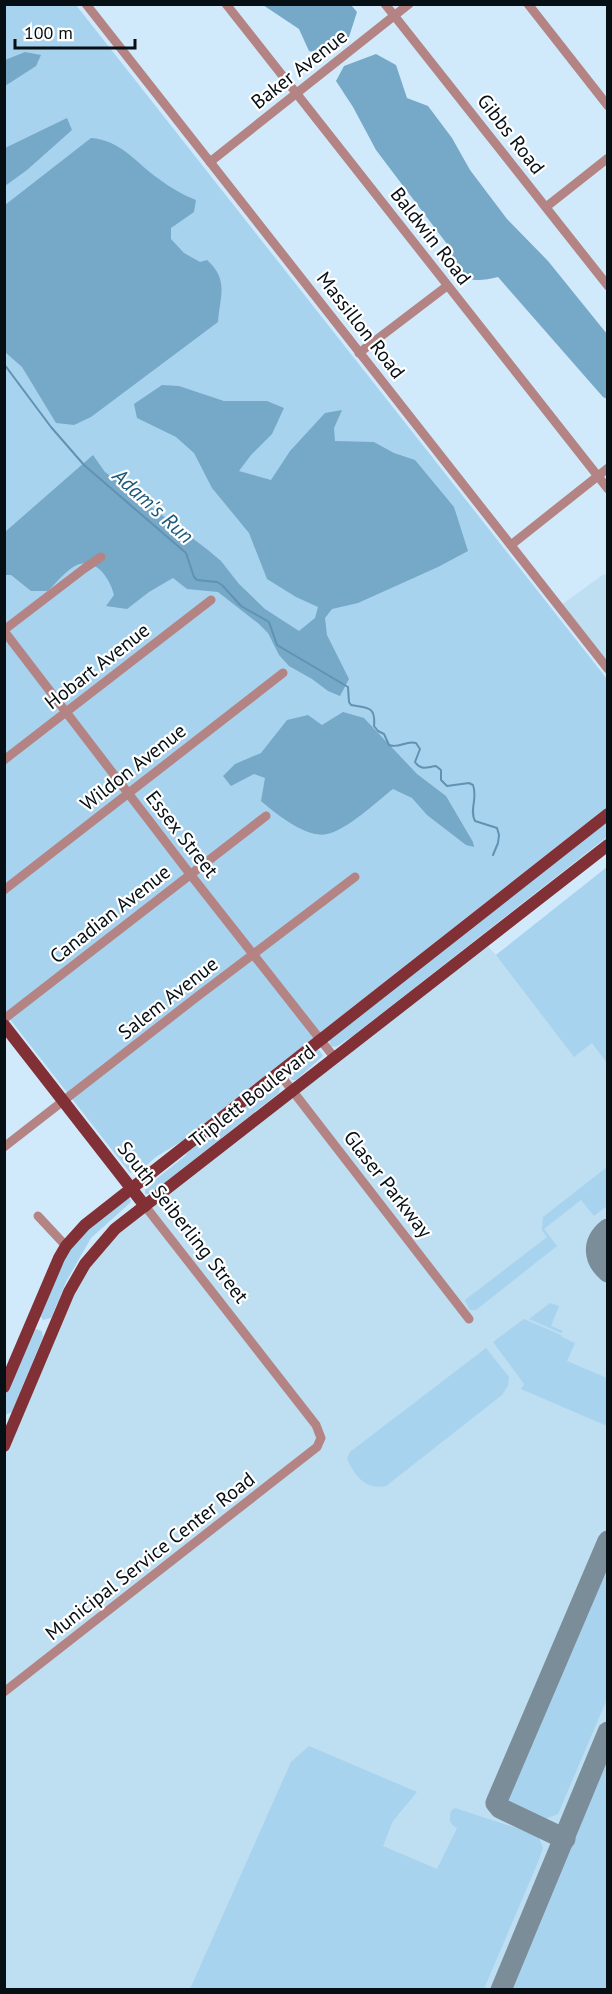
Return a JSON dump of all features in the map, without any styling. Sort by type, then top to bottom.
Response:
[{"type":"main road","name":"Triplett Boulevard","points":[[4,1387],[66,1246],[93,1216],[608,814]]},
{"type":"main road","name":"Triplett Boulevard","points":[[4,1446],[8,1425],[69,1292],[85,1264],[115,1229],[608,845]]},
{"type":"main road","name":"South Seiberling Street","points":[[4,1025],[145,1206]]},
{"type":"street","name":"Massillon Road","points":[[86,4],[608,669]]},
{"type":"street","name":"Baldwin Road","points":[[226,4],[608,489]]},
{"type":"street","name":"Gibbs Road","points":[[386,4],[608,286]]},
{"type":"street","name":"Baker Avenue","points":[[210,162],[410,4]]},
{"type":"street","points":[[528,4],[608,106]]},
{"type":"street","points":[[546,207],[608,158]]},
{"type":"street","points":[[360,352],[447,286]]},
{"type":"street","points":[[511,545],[608,468]]},
{"type":"street","points":[[4,631],[101,557]]},
{"type":"street","name":"Hobart Avenue","points":[[4,760],[211,600]]},
{"type":"street","name":"Essex Street","points":[[4,631],[334,1057]]},
{"type":"street","name":"Wildon Avenue","points":[[4,890],[283,673]]},
{"type":"street","name":"Canadian Avenue","points":[[4,1019],[266,816]]},
{"type":"street","name":"Salem Avenue","points":[[4,1147],[65,1102],[198,996],[355,878]]},
{"type":"street","name":"Glaser Parkway","points":[[278,1072],[469,1319]]},
{"type":"street","name":"South Seiberling Street","points":[[145,1206],[316,1425],[321,1436],[317,1447]]},
{"type":"street","points":[[38,1216],[66,1246]]},
{"type":"street","name":"Municipal Service Center Road","points":[[4,1692],[317,1447]]},
{"type":"shaded area","points":[[5,5],[76,5],[607,679],[607,807],[182,1141],[156,1157],[142,1169],[130,1173],[5,1013]]},
{"type":"shaded area","points":[[263,5],[351,5],[357,12],[348,40],[325,55],[309,51],[299,29]]},
{"type":"shaded area","points":[[25,52],[41,55],[36,66],[5,86],[5,60]]},
{"type":"shaded area","points":[[376,54],[396,65],[407,98],[428,106],[452,138],[470,170],[507,219],[548,261],[607,334],[607,399],[498,277],[479,280],[466,277],[461,272],[450,248],[376,150],[336,81],[344,66]]},
{"type":"shaded area","points":[[67,118],[72,130],[27,170],[5,186],[5,148]]},
{"type":"shaded area","points":[[91,138],[120,148],[164,182],[196,200],[194,212],[171,228],[171,239],[184,253],[200,262],[207,260],[218,274],[222,288],[218,322],[91,417],[74,425],[56,423],[22,367],[5,352],[5,205]]},
{"type":"shaded area","points":[[162,385],[179,386],[224,401],[267,401],[284,408],[272,434],[239,471],[271,480],[290,451],[325,413],[342,410],[334,428],[335,441],[374,442],[394,453],[415,460],[454,507],[468,551],[358,603],[332,609],[325,618],[327,635],[349,679],[340,696],[289,666],[279,655],[268,633],[218,592],[187,589],[173,578],[149,592],[127,609],[106,606],[114,595],[112,589],[102,571],[91,564],[73,567],[48,591],[31,591],[11,575],[5,575],[5,532],[93,455],[105,472],[221,561],[239,584],[265,609],[299,631],[315,618],[318,607],[296,597],[267,579],[249,533],[212,488],[194,453],[176,437],[137,418],[134,404]]},
{"type":"shaded area","points":[[604,574],[608,578],[607,664],[561,605]]},
{"type":"shaded area","points":[[343,712],[364,718],[417,774],[446,796],[474,847],[466,845],[427,815],[412,798],[393,789],[343,827],[319,835],[292,824],[261,801],[265,778],[254,774],[231,786],[223,776],[235,764],[261,753],[287,720],[308,715],[322,725]]},
{"type":"shaded area","points":[[607,821],[607,837],[354,1035],[336,1047],[331,1046],[329,1040]]},
{"type":"shaded area","points":[[607,867],[607,1989],[5,1990],[5,1446],[93,1253],[483,941],[496,955]]},
{"type":"shaded area","points":[[607,867],[607,1063],[592,1043],[574,1057],[496,955]]},
{"type":"shaded area","points":[[316,1049],[323,1056],[296,1080],[292,1080],[290,1074]]},
{"type":"shaded area","points":[[275,1082],[280,1087],[279,1093],[150,1194],[145,1194],[145,1188],[185,1156],[196,1142]]},
{"type":"shaded area","points":[[607,1167],[607,1206],[594,1216],[581,1200],[544,1229],[557,1246],[476,1310],[470,1310],[465,1300],[547,1237],[542,1230],[543,1217]]},
{"type":"shaded area","points":[[128,1197],[131,1200],[130,1203],[91,1238],[66,1282],[51,1318],[43,1320],[39,1314],[56,1273],[73,1243]]},
{"type":"shaded area","points":[[550,1303],[559,1306],[551,1326],[563,1331],[561,1333],[529,1319]]},
{"type":"shaded area","points":[[524,1319],[575,1343],[567,1361],[607,1378],[607,1426],[521,1389],[524,1384],[493,1342]]},
{"type":"shaded area","points":[[33,1330],[42,1331],[43,1337],[12,1412],[5,1415],[5,1396]]},
{"type":"shaded area","points":[[486,1348],[509,1377],[508,1386],[502,1395],[386,1486],[372,1486],[362,1481],[347,1459],[350,1452]]},
{"type":"shaded area","points":[[607,1549],[607,1699],[558,1814],[540,1821],[509,1808],[504,1798],[506,1786]]},
{"type":"shaded area","points":[[607,1744],[607,1989],[507,1989],[508,1979]]},
{"type":"shaded area","points":[[309,1746],[417,1792],[393,1821],[383,1846],[437,1869],[457,1828],[450,1819],[451,1811],[455,1808],[538,1835],[543,1848],[484,1989],[190,1989],[291,1762]]},
{"type":"waterway","name":"Adam's Run","points":[[4,364],[51,427],[84,465],[186,553],[197,580],[217,582],[222,585],[241,606],[269,622],[277,645],[348,687],[351,705],[365,707],[372,711],[374,726],[384,734],[389,745],[416,743],[420,749],[415,762],[420,767],[436,766],[441,770],[441,780],[447,786],[469,783],[473,785],[475,821],[497,828],[498,843],[493,855]]},
{"type":"taxiway","points":[[608,1229],[599,1239],[596,1250],[599,1262],[608,1272]]},
{"type":"taxiway","points":[[565,1839],[500,1808],[496,1803],[608,1541]]},
{"type":"taxiway","points":[[501,1990],[608,1732]]}]
